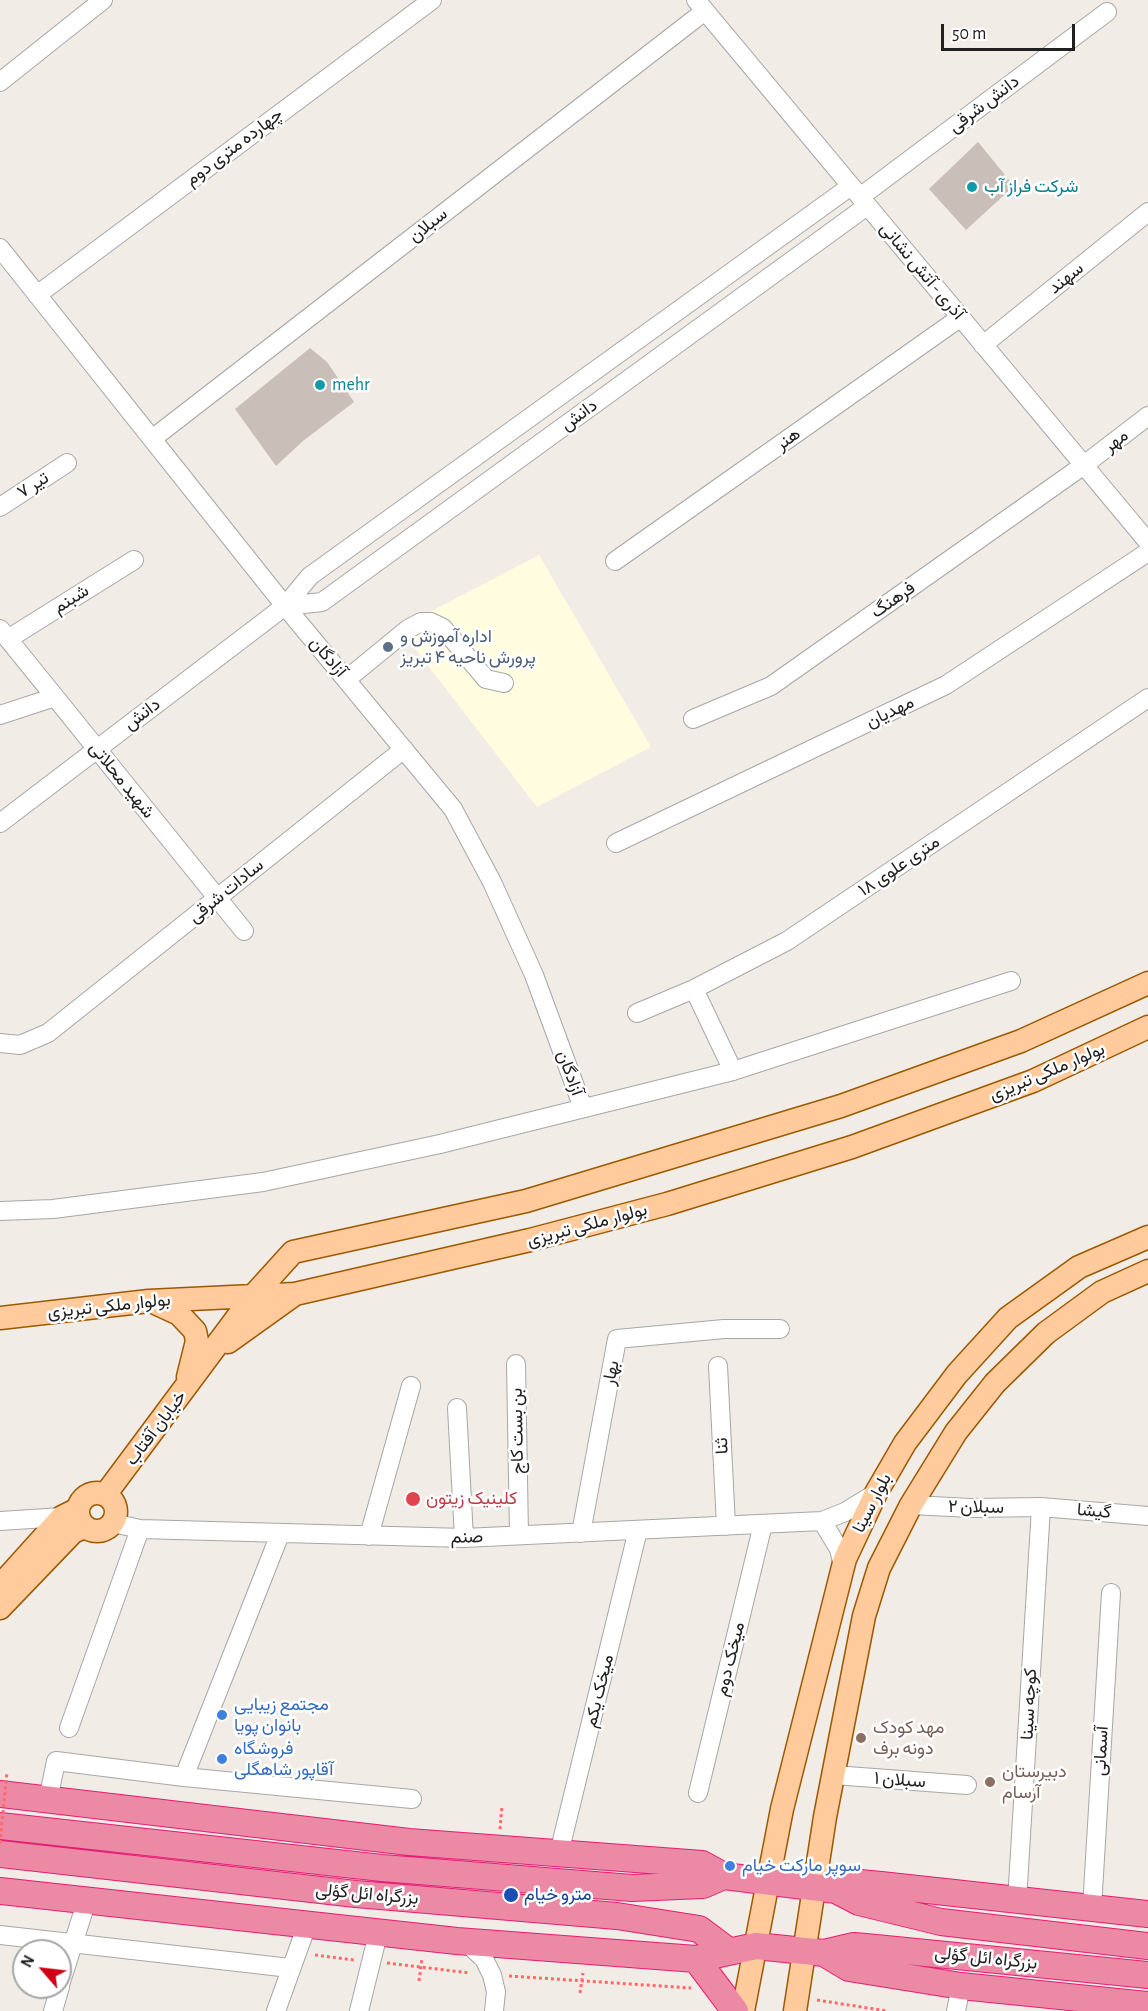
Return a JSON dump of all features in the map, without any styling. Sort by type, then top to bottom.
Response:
[{"type":"highway","points":[[3,1783],[48,1800],[409,1842],[702,1864],[724,1876],[824,1888],[860,1883],[1148,1914]]},
{"type":"highway","name":"بزرگراه ائل گؤلی","points":[[0,1826],[382,1868],[633,1888],[703,1885],[724,1876]]},
{"type":"highway","name":"بزرگراه ائل گؤلی","points":[[0,1854],[356,1894],[617,1916],[699,1929],[727,1950]]},
{"type":"highway","name":"بزرگراه ائل گؤلی","points":[[824,1888],[859,1902],[940,1922],[1148,1946]]},
{"type":"highway","points":[[0,1891],[378,1934],[696,1959],[727,1950],[756,1946],[814,1952],[849,1968],[961,1986],[1148,2005]]},
{"type":"highway","points":[[935,1952],[928,1945],[929,1935],[933,1926],[940,1922]]},
{"type":"highway","name":"بزرگراه ائل گؤلی","points":[[814,1952],[854,1946],[935,1952],[1148,1975]]},
{"type":"highway","points":[[696,1959],[735,2011]]},
{"type":"main road","points":[[207,1360],[254,1295],[293,1252],[526,1201],[842,1106],[1022,1041],[1148,983]]},
{"type":"main road","name":"بولوار ملکی تبریزی","points":[[0,1318],[149,1301],[295,1294],[530,1240],[667,1204],[852,1147],[1034,1081],[1148,1027]]},
{"type":"main road","name":"بلوار سینا","points":[[743,2011],[782,1809],[843,1566],[876,1493],[905,1443],[957,1374],[1008,1318],[1079,1267],[1148,1237]]},
{"type":"main road","name":"بلوار سینا","points":[[796,2004],[814,1952],[824,1888],[834,1775],[864,1616],[879,1568],[911,1504],[956,1432],[995,1383],[1046,1333],[1102,1292],[1148,1271]]},
{"type":"main road","points":[[207,1360],[239,1333],[295,1294]]},
{"type":"main road","points":[[149,1301],[179,1314],[195,1331],[197,1341],[195,1356],[185,1389]]},
{"type":"main road","name":"خیابان آفتاب","points":[[105,1495],[207,1360]]},
{"type":"main road","points":[[0,1586],[75,1518],[88,1495],[105,1495],[116,1507],[113,1523],[103,1531],[75,1518]]},
{"type":"main road","points":[[0,1608],[73,1532],[75,1518]]},
{"type":"street","points":[[0,82],[104,0]]},
{"type":"street","name":"چهارده متری دوم","points":[[37,295],[432,0]]},
{"type":"street","name":"آذرى - آتش نشانى","points":[[700,6],[1148,542]]},
{"type":"street","name":"سبلان","points":[[152,439],[700,6]]},
{"type":"street","name":"دانش شرقی","points":[[859,196],[1107,12]]},
{"type":"street","name":"دانش","points":[[0,823],[285,606],[310,576],[859,196]]},
{"type":"street","name":"دانش","points":[[285,606],[322,602],[859,196]]},
{"type":"street","name":"سهند","points":[[983,345],[1148,212]]},
{"type":"street","name":"آزادگان","points":[[0,248],[285,606],[453,809],[492,882],[534,975],[583,1108]]},
{"type":"street","name":"هنر","points":[[615,561],[961,317]]},
{"type":"street","name":"مهر","points":[[1084,465],[1148,416]]},
{"type":"street","name":"۷ تیر","points":[[0,507],[67,464]]},
{"type":"street","name":"فرهنگ","points":[[693,719],[771,686],[1084,465]]},
{"type":"street","name":"مهدیان","points":[[616,843],[946,685],[1148,552]]},
{"type":"street","name":"شبنم","points":[[4,634],[134,560]]},
{"type":"street","points":[[347,679],[408,629],[421,622],[431,622],[443,627],[486,679],[504,683]]},
{"type":"street","name":"شهید محلاتی","points":[[4,634],[244,931]]},
{"type":"street","points":[[0,715],[55,697]]},
{"type":"street","name":"۱۸ متری علوی","points":[[637,1013],[694,989],[787,941],[1148,698]]},
{"type":"street","name":"سادات شرقی","points":[[0,1043],[20,1045],[48,1033],[404,749]]},
{"type":"street","points":[[0,1211],[53,1209],[263,1182],[733,1071],[1011,981]]},
{"type":"street","points":[[694,989],[733,1071]]},
{"type":"street","name":"بهار","points":[[581,1533],[617,1339],[724,1329],[780,1329]]},
{"type":"street","name":"بن بست کاج","points":[[516,1364],[519,1535]]},
{"type":"street","name":"ثنا","points":[[718,1366],[726,1526]]},
{"type":"street","points":[[369,1536],[411,1386]]},
{"type":"street","points":[[457,1408],[464,1538]]},
{"type":"street","points":[[843,1566],[839,1549],[822,1521],[845,1512],[876,1493]]},
{"type":"street","name":"سبلان ۲","points":[[911,1504],[971,1508],[1041,1507]]},
{"type":"street","name":"گیشا","points":[[1041,1507],[1148,1516]]},
{"type":"street","name":"کوچه سینا","points":[[1017,1901],[1041,1507]]},
{"type":"street","points":[[0,1521],[75,1518]]},
{"type":"street","name":"صنم","points":[[113,1523],[140,1529],[464,1538],[822,1521]]},
{"type":"street","name":"میخک دوم","points":[[698,1794],[763,1524]]},
{"type":"street","points":[[69,1728],[140,1529]]},
{"type":"street","name":"میخک یکم","points":[[559,1853],[638,1530]]},
{"type":"street","points":[[184,1777],[279,1534]]},
{"type":"street","name":"آسمانی","points":[[1092,1908],[1111,1593]]},
{"type":"street","points":[[48,1800],[56,1761],[184,1777],[412,1799]]},
{"type":"street","name":"سبلان ۱","points":[[834,1775],[967,1785]]},
{"type":"street","points":[[87,1900],[72,1943],[290,1968]]},
{"type":"street","points":[[276,2011],[307,1925]]},
{"type":"street","points":[[359,2011],[378,1934]]},
{"type":"street","points":[[0,1935],[36,1939]]},
{"type":"street","points":[[457,1941],[468,1944],[484,1959],[492,1975],[496,1992],[494,2011]]},
{"type":"street","points":[[956,2011],[961,1986]]},
{"type":"path","points":[[0,1843],[3,1783]]},
{"type":"path","points":[[796,2004],[887,2011]]},
{"type":"shaded area","points":[[539,555],[651,747],[537,807],[399,628]]},
{"type":"building","name":"شرکت فراز آب","points":[[978,142],[1014,186],[966,230],[929,189]]},
{"type":"building","points":[[310,348],[327,362],[354,402],[303,441],[276,466],[235,409]]},
{"type":"place","name":"شرکت فراز آب","points":[[972,187]]},
{"type":"place","name":"mehr","points":[[320,385]]},
{"type":"place","name":"اداره آموزش و پرورش ناحیه ۴ تبریز","points":[[388,647]]},
{"type":"place","name":"کلینیک زیتون","points":[[413,1499]]},
{"type":"place","name":"مجتمع زیبایی بانوان پویا","points":[[222,1715]]},
{"type":"place","name":"مهد کودک دونه برف","points":[[861,1738]]},
{"type":"place","name":"فروشگاه آقاپور شاهگلی","points":[[222,1759]]},
{"type":"place","name":"دبیرستان آرسام","points":[[990,1782]]},
{"type":"place","name":"سوپر مارکت خیام","points":[[730,1866]]},
{"type":"place","name":"مترو خیام","points":[[511,1895]]}]
